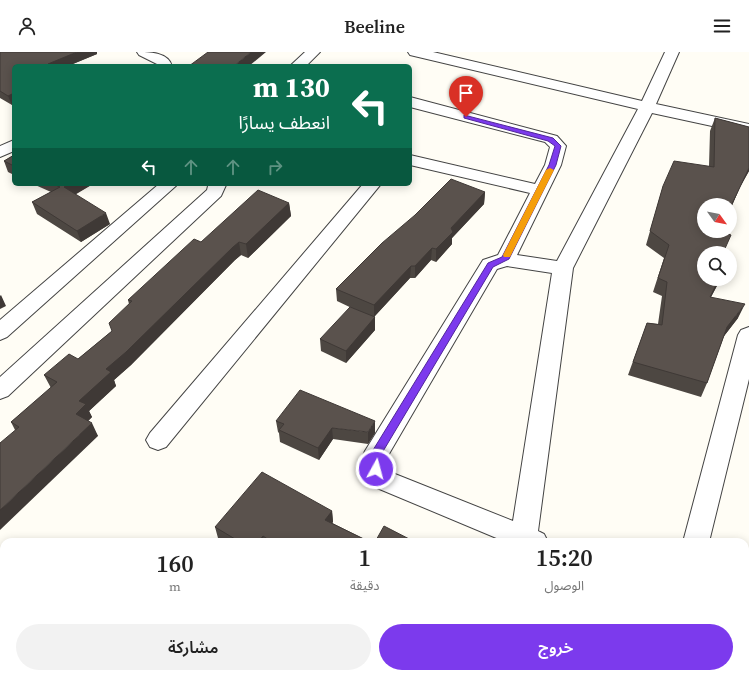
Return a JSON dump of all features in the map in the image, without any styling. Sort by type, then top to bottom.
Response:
[{"type":"street","points":[[144,52],[158,58],[164,64]]},
{"type":"street","points":[[299,64],[312,52]]},
{"type":"street","points":[[415,52],[483,62],[646,107],[749,130]]},
{"type":"street","points":[[527,538],[563,268],[646,107],[672,52]]},
{"type":"street","points":[[412,103],[550,139],[558,146],[553,165],[505,259]]},
{"type":"street","points":[[412,160],[540,190]]},
{"type":"street","points":[[0,332],[166,186]]},
{"type":"street","points":[[0,390],[214,192],[216,186]]},
{"type":"street","points":[[158,440],[370,186]]},
{"type":"street","points":[[520,538],[386,481],[376,469],[374,458],[490,265],[505,259],[563,268]]},
{"type":"street","points":[[697,538],[749,335]]},
{"type":"building","points":[[0,52],[77,52],[48,64],[12,64],[12,94],[8,96],[0,91]]},
{"type":"building","points":[[208,52],[251,52],[236,64],[192,64]]},
{"type":"building","points":[[715,118],[749,127],[749,168],[735,198],[697,198],[697,238],[730,238],[726,246],[697,246],[697,286],[716,286],[710,297],[745,304],[727,327],[707,383],[633,362],[647,323],[662,325],[667,282],[658,278],[669,245],[650,231],[663,186],[674,161],[714,167]]},
{"type":"building","points":[[12,156],[12,165],[4,161]]},
{"type":"building","points":[[451,179],[485,192],[451,228],[453,232],[436,249],[432,248],[415,266],[411,266],[374,305],[336,289],[382,243],[415,215]]},
{"type":"building","points":[[58,186],[66,186],[64,187],[106,213],[77,231],[32,202],[60,187]]},
{"type":"building","points":[[258,190],[289,203],[246,244],[239,242],[233,247],[126,352],[106,369],[111,372],[79,401],[86,404],[76,414],[92,423],[0,510],[0,443],[19,427],[11,422],[57,382],[44,375],[69,354],[78,359],[112,331],[109,323],[132,301],[128,300],[194,239],[201,242]]},
{"type":"building","points":[[350,307],[375,317],[346,351],[320,339]]},
{"type":"building","points":[[300,390],[375,421],[368,432],[332,428],[318,448],[279,430],[284,424],[276,421]]},
{"type":"building","points":[[262,472],[332,511],[325,520],[362,538],[266,538],[263,536],[261,538],[233,538],[215,527]]},
{"type":"building","points":[[384,526],[407,538],[377,538]]},
{"type":"slow traffic","points":[[507,255],[550,170]]},
{"type":"route","points":[[376,469],[374,458],[490,265],[505,259],[553,165],[558,146],[550,139],[466,117]]}]
